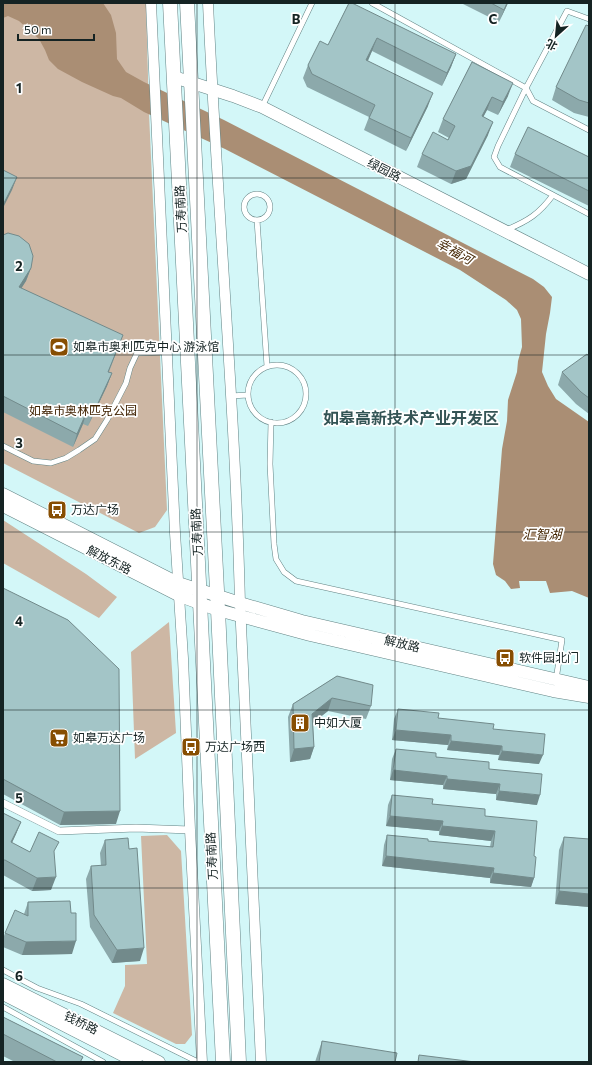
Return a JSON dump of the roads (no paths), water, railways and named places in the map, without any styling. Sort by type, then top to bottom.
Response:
[{"type":"main road","name":"万寿南路","points":[[170,3],[223,1062]]},
{"type":"main road","name":"万寿南路","points":[[186,3],[218,610],[238,1062]]},
{"type":"street","points":[[151,3],[202,1062]]},
{"type":"street","points":[[208,3],[238,534],[261,1062]]},
{"type":"street","name":"绿园路","points":[[174,77],[262,107],[589,274]]},
{"type":"street","name":"解放东路","points":[[3,494],[178,582],[218,610]]},
{"type":"street","name":"解放东路","points":[[3,506],[180,596],[217,595]]},
{"type":"street","name":"解放路","points":[[217,595],[302,621],[555,686],[589,697]]},
{"type":"street","name":"解放路","points":[[218,610],[310,635],[555,686],[589,687]]},
{"type":"street","points":[[3,803],[60,831],[136,828],[190,830]]},
{"type":"street","name":"钱桥路","points":[[3,984],[159,1062]]},
{"type":"street","name":"钱桥路","points":[[3,994],[136,1062]]},
{"type":"lane","points":[[262,107],[312,3]]},
{"type":"lane","points":[[372,3],[526,88],[533,101],[589,130]]},
{"type":"lane","points":[[589,19],[567,11],[526,88],[494,157],[500,167],[589,214]]},
{"type":"lane","points":[[258,193],[266,197],[270,205],[270,210],[265,217],[257,220],[252,219],[246,214],[243,206],[249,195],[258,193]]},
{"type":"lane","points":[[504,231],[525,222],[543,209],[553,195]]},
{"type":"lane","points":[[257,220],[267,366]]},
{"type":"lane","points":[[3,446],[34,461],[51,463],[66,458],[95,438],[107,420],[126,383],[130,368],[138,353],[167,352]]},
{"type":"lane","points":[[277,364],[287,366],[302,378],[306,387],[306,397],[303,406],[298,414],[290,420],[271,422],[262,418],[255,412],[250,404],[248,395],[249,386],[259,371],[267,366],[277,364]]},
{"type":"lane","points":[[230,396],[248,395]]},
{"type":"lane","points":[[271,422],[270,464],[274,544],[276,559],[284,572],[296,581],[562,640],[555,686]]},
{"type":"lane","points":[[3,970],[37,988],[81,1004],[198,1062]]},
{"type":"lane","points":[[3,1007],[103,1062]]},
{"type":"water","points":[[3,3],[103,3],[111,15],[116,33],[117,59],[126,72],[224,120],[533,279],[544,287],[552,297],[542,372],[556,399],[589,422],[589,598],[572,591],[550,593],[546,581],[519,581],[520,588],[511,589],[505,581],[496,575],[493,564],[502,449],[507,421],[508,400],[517,372],[522,347],[521,319],[517,310],[506,300],[460,270],[225,149],[144,112],[121,98],[82,82],[58,69],[49,60],[39,39],[19,21],[8,16],[3,18]]},
{"type":"place","name":"如皋市奥利匹克中心 游泳馆","points":[[59,347]]},
{"type":"place","name":"万达广场","points":[[57,510]]},
{"type":"place","name":"软件园北门","points":[[505,658]]},
{"type":"place","name":"中如大厦","points":[[300,723]]},
{"type":"place","name":"如皋万达广场","points":[[59,738]]},
{"type":"place","name":"万达广场西","points":[[191,747]]},
{"type":"district","name":"如皋高新技术产业开发区","points":[[411,418]]},
{"type":"water label","name":"幸福河","points":[[455,251]]},
{"type":"water label","name":"汇智湖","points":[[542,534]]},
{"type":"park label","name":"如皋市奥林匹克公园","points":[[83,411]]}]
